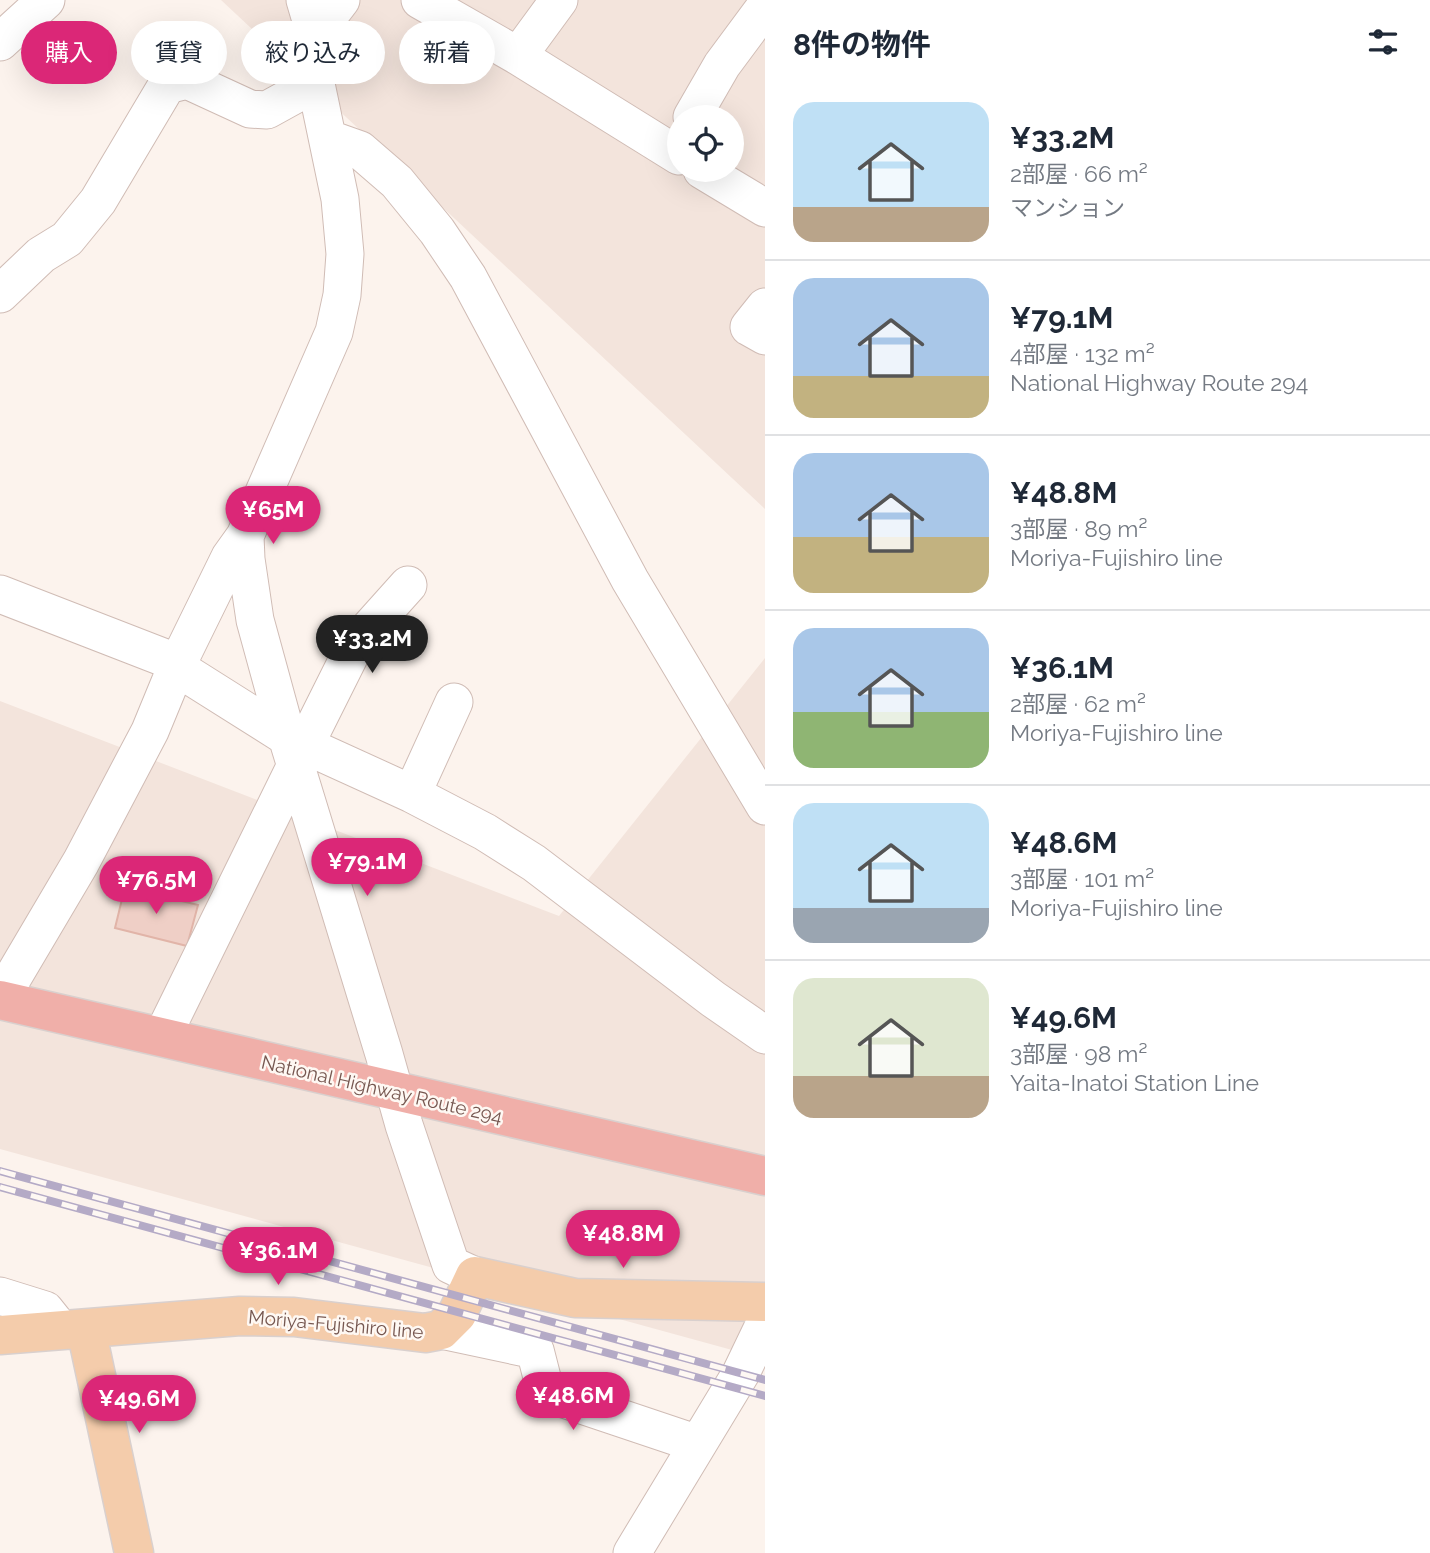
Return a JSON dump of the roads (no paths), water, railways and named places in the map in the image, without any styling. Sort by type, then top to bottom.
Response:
[{"type":"highway","name":"National Highway Route 294","points":[[0,999],[765,1176]]},
{"type":"main road","points":[[475,1276],[575,1298],[765,1303]]},
{"type":"main road","name":"Moriya-Fujishiro line","points":[[0,1335],[240,1316],[293,1317],[425,1333],[441,1330],[457,1314],[475,1276]]},
{"type":"main road","points":[[74,1329],[134,1553]]},
{"type":"street","points":[[0,42],[46,0]]},
{"type":"street","points":[[310,17],[341,0]]},
{"type":"street","points":[[420,0],[667,144]]},
{"type":"street","points":[[519,56],[559,0]]},
{"type":"street","points":[[699,105],[722,65],[765,7]]},
{"type":"street","points":[[0,294],[41,255],[67,239],[98,201],[167,85],[187,80],[250,109],[267,110],[314,84]]},
{"type":"street","points":[[0,999],[81,862],[150,731],[177,665],[230,558],[246,536],[334,332],[345,254],[340,198],[316,84]]},
{"type":"street","points":[[329,139],[360,150],[397,182],[437,231],[468,277],[630,580],[765,806]]},
{"type":"street","points":[[726,182],[765,208]]},
{"type":"street","points":[[765,307],[749,327],[765,336]]},
{"type":"street","points":[[246,536],[246,559],[255,620],[296,749],[394,1092],[451,1265],[475,1276]]},
{"type":"street","points":[[162,1037],[296,749],[356,643],[408,585]]},
{"type":"street","points":[[0,594],[177,665],[296,749],[412,794],[485,832],[534,863],[713,999],[765,1035]]},
{"type":"street","points":[[412,794],[454,702]]},
{"type":"street","points":[[0,1296],[45,1310],[74,1329]]},
{"type":"street","points":[[632,1553],[741,1373],[765,1322]]},
{"type":"street","points":[[441,1330],[535,1350],[546,1393],[698,1444]]},
{"type":"railway","points":[[0,1171],[765,1380]]},
{"type":"railway","points":[[0,1187],[765,1396]]}]
